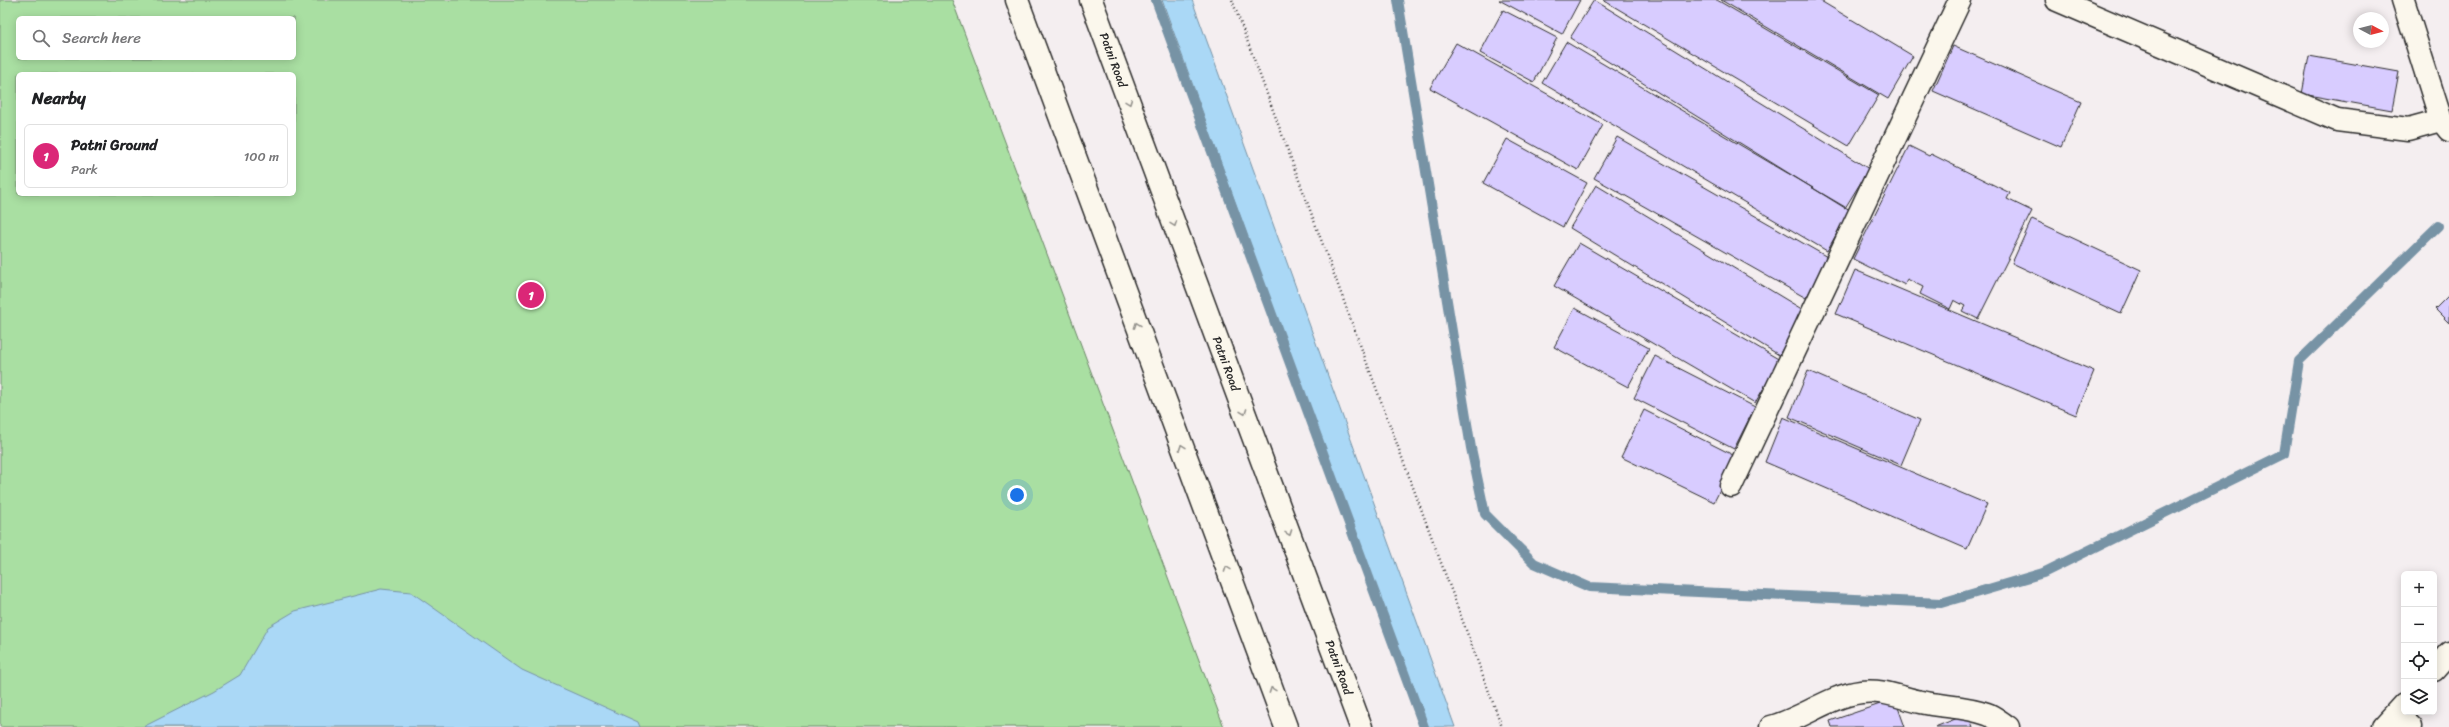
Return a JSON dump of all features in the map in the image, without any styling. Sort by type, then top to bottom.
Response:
[{"type":"main road","points":[[1016,0],[1286,727]]},
{"type":"main road","name":"Patni Road","points":[[1091,0],[1361,727]]},
{"type":"main road","points":[[1731,486],[1960,0]]},
{"type":"main road","points":[[2056,0],[2337,120],[2408,129],[2445,125],[2403,0]]},
{"type":"main road","points":[[2437,667],[2449,654]]},
{"type":"main road","points":[[1785,725],[1831,701],[1861,692],[1889,692],[1921,702],[1968,708],[1989,714],[2008,727]]},
{"type":"path","points":[[1232,0],[1502,727]]},
{"type":"green space","points":[[0,0],[952,0],[1224,727],[0,727]]},
{"type":"water","points":[[1162,0],[1192,0],[1455,727],[1425,727]]},
{"type":"water","points":[[381,589],[411,592],[522,670],[638,722],[640,727],[143,727],[214,691],[240,675],[268,627],[295,611]]},
{"type":"building","points":[[1499,0],[1580,0],[1562,34]]},
{"type":"building","points":[[1594,0],[1869,169],[1845,208],[1570,38]]},
{"type":"building","points":[[1603,0],[1717,0],[1879,95],[1849,146]]},
{"type":"building","points":[[1721,0],[1819,0],[1913,56],[1888,99]]},
{"type":"building","points":[[1503,10],[1557,38],[1534,82],[1480,53]]},
{"type":"building","points":[[1566,42],[1850,210],[1827,251],[1542,83]]},
{"type":"building","points":[[1456,43],[1603,125],[1578,170],[1430,88]]},
{"type":"building","points":[[1953,46],[2081,102],[2061,147],[1933,91]]},
{"type":"building","points":[[2309,56],[2399,72],[2392,110],[2302,94]]},
{"type":"building","points":[[1617,137],[1829,258],[1806,298],[1594,178]]},
{"type":"building","points":[[1507,139],[1587,183],[1563,227],[1483,183]]},
{"type":"building","points":[[1909,146],[1929,156],[1931,154],[2010,193],[2007,199],[2032,211],[1978,319],[1962,311],[1965,306],[1954,300],[1950,309],[1920,294],[1923,287],[1907,279],[1905,285],[1853,259]]},
{"type":"building","points":[[1596,185],[1805,311],[1779,355],[1570,228]]},
{"type":"building","points":[[2032,219],[2141,270],[2121,314],[2012,263]]},
{"type":"building","points":[[1579,243],[1780,360],[1755,403],[1554,286]]},
{"type":"building","points":[[1855,270],[2094,371],[2076,415],[1836,314]]},
{"type":"building","points":[[2449,295],[2449,323],[2435,309]]},
{"type":"building","points":[[1575,308],[1649,348],[1628,387],[1554,347]]},
{"type":"building","points":[[1655,356],[1755,407],[1734,449],[1634,398]]},
{"type":"building","points":[[1808,371],[1920,420],[1901,465],[1789,417]]},
{"type":"building","points":[[1644,410],[1737,457],[1714,502],[1621,457]]},
{"type":"building","points":[[1783,417],[1987,504],[1967,549],[1765,462]]},
{"type":"building","points":[[1895,699],[1905,727],[1832,727],[1830,721]]},
{"type":"building","points":[[1968,714],[1973,727],[1935,727]]},
{"type":"waterway","points":[[1156,0],[1424,727]]},
{"type":"waterway","points":[[1398,0],[1471,448],[1485,514],[1534,563],[1589,587],[1941,603],[2043,573],[2284,454],[2299,361],[2438,226]]},
{"type":"place","name":"Patni Ground","points":[[531,295]]}]
